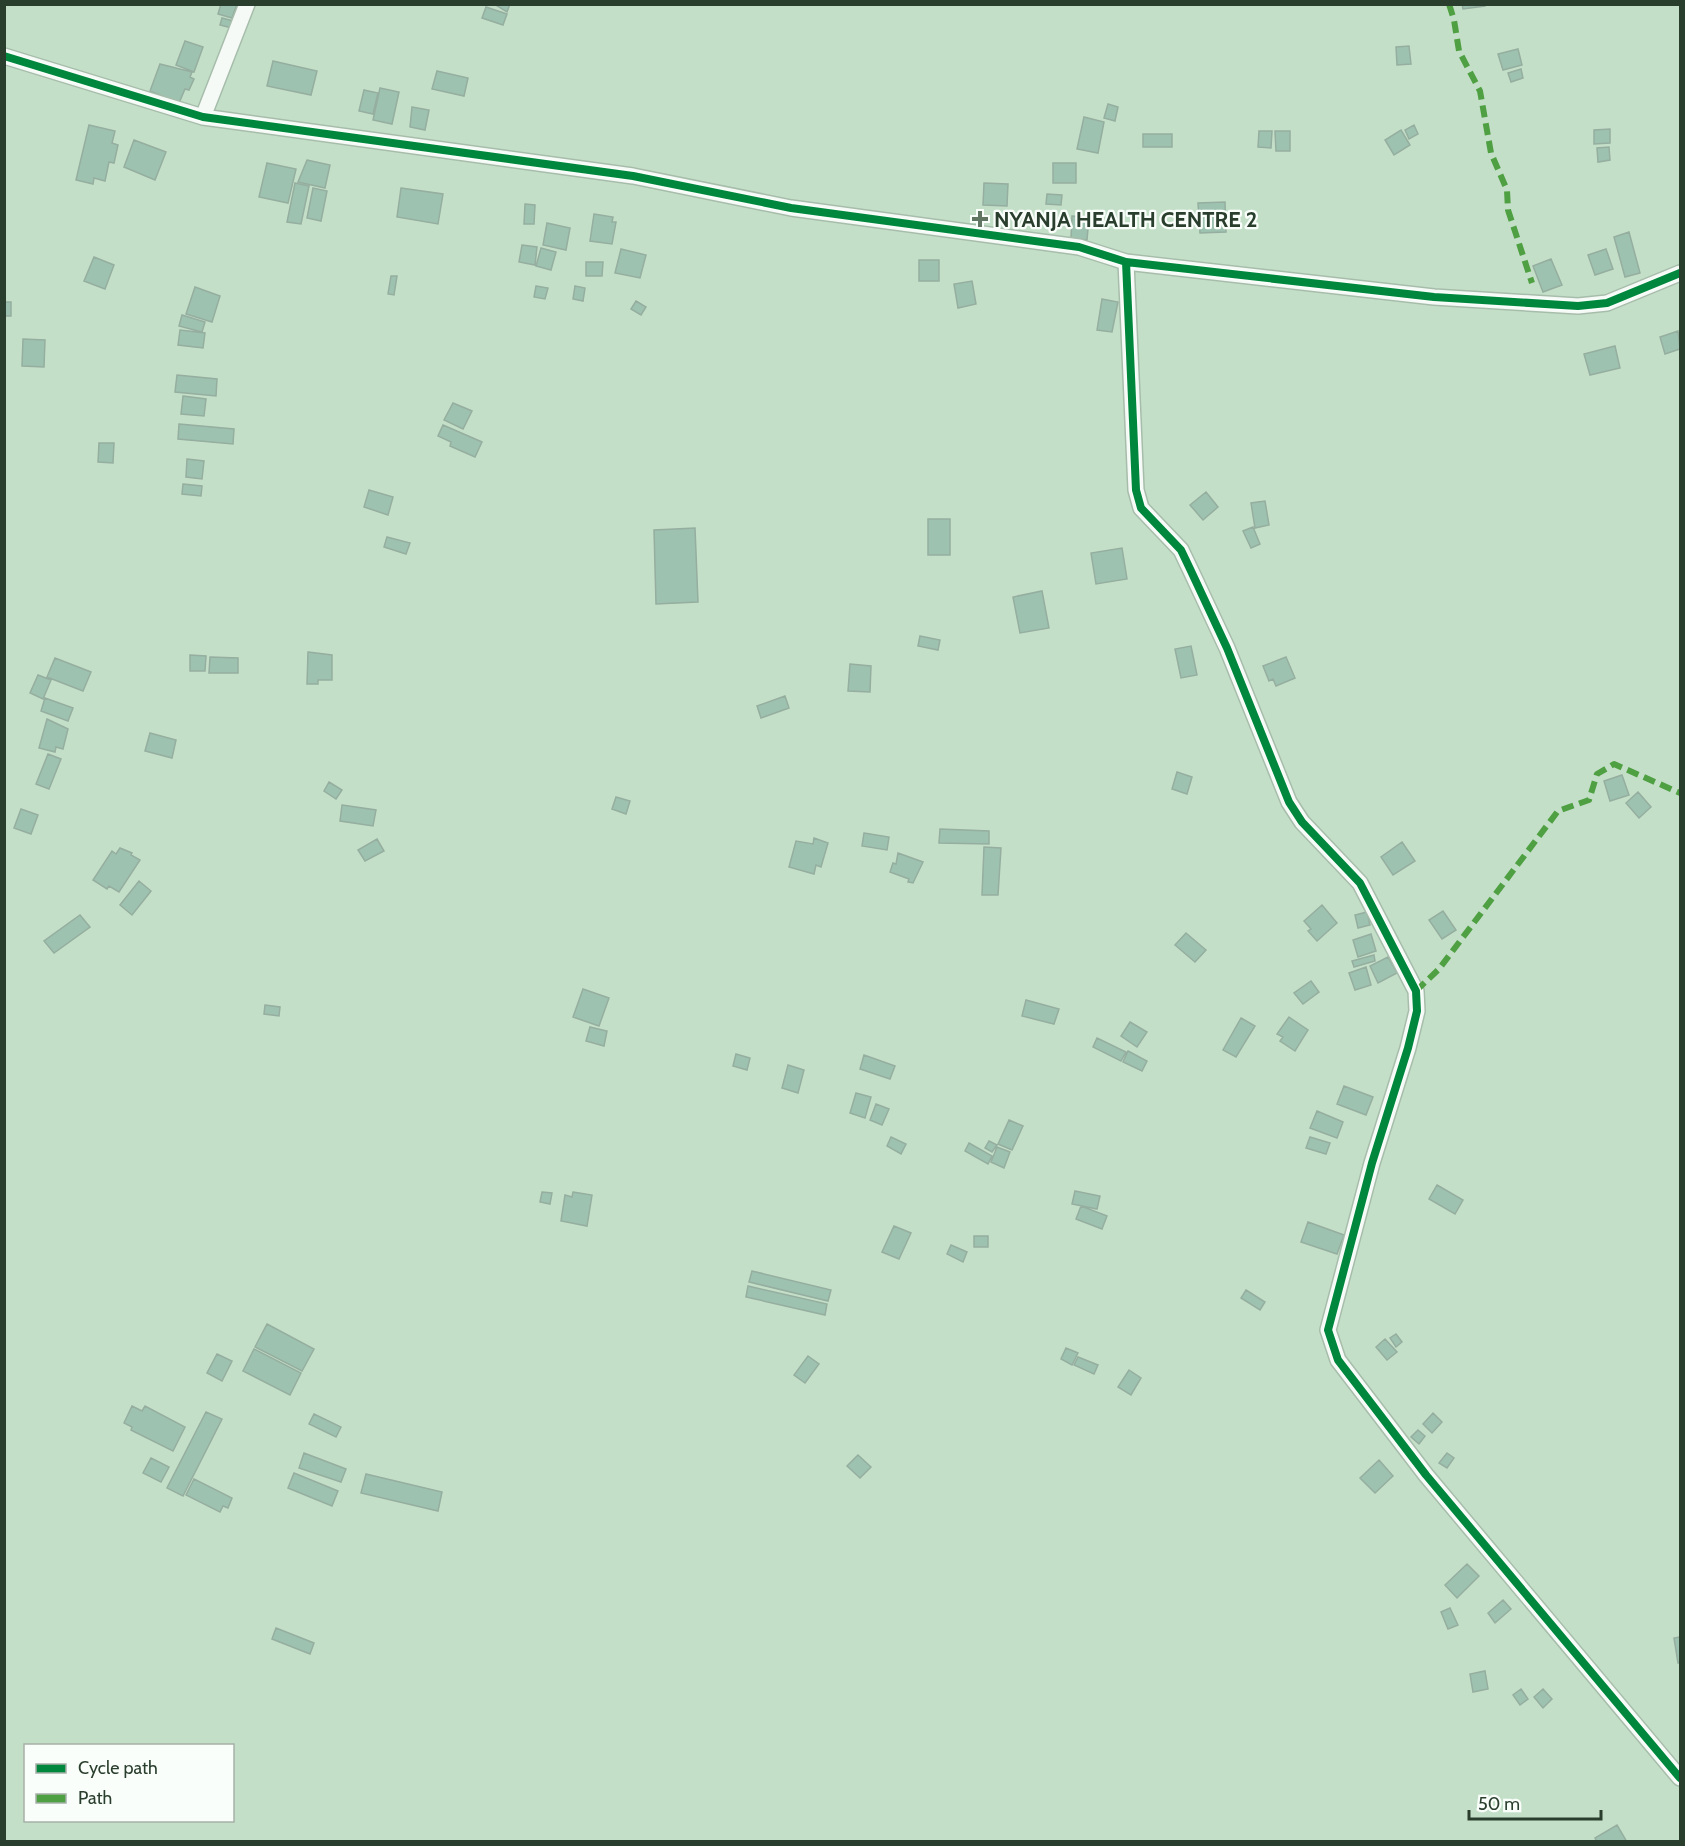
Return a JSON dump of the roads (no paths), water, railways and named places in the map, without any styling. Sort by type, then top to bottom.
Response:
[{"type":"street","points":[[203,117],[247,4]]},
{"type":"street","points":[[4,56],[203,117],[633,176],[791,208],[1079,247],[1126,262],[1434,297],[1578,306],[1607,303],[1680,273]]},
{"type":"street","points":[[1126,262],[1133,456],[1136,490],[1141,508],[1181,550],[1227,648],[1289,802],[1302,822],[1360,883],[1416,991],[1417,1011],[1408,1048],[1372,1163],[1328,1330],[1332,1344],[1338,1360],[1426,1475],[1680,1778]]},
{"type":"place","name":"NYANJA HEALTH CENTRE 2","points":[[980,219]]}]
